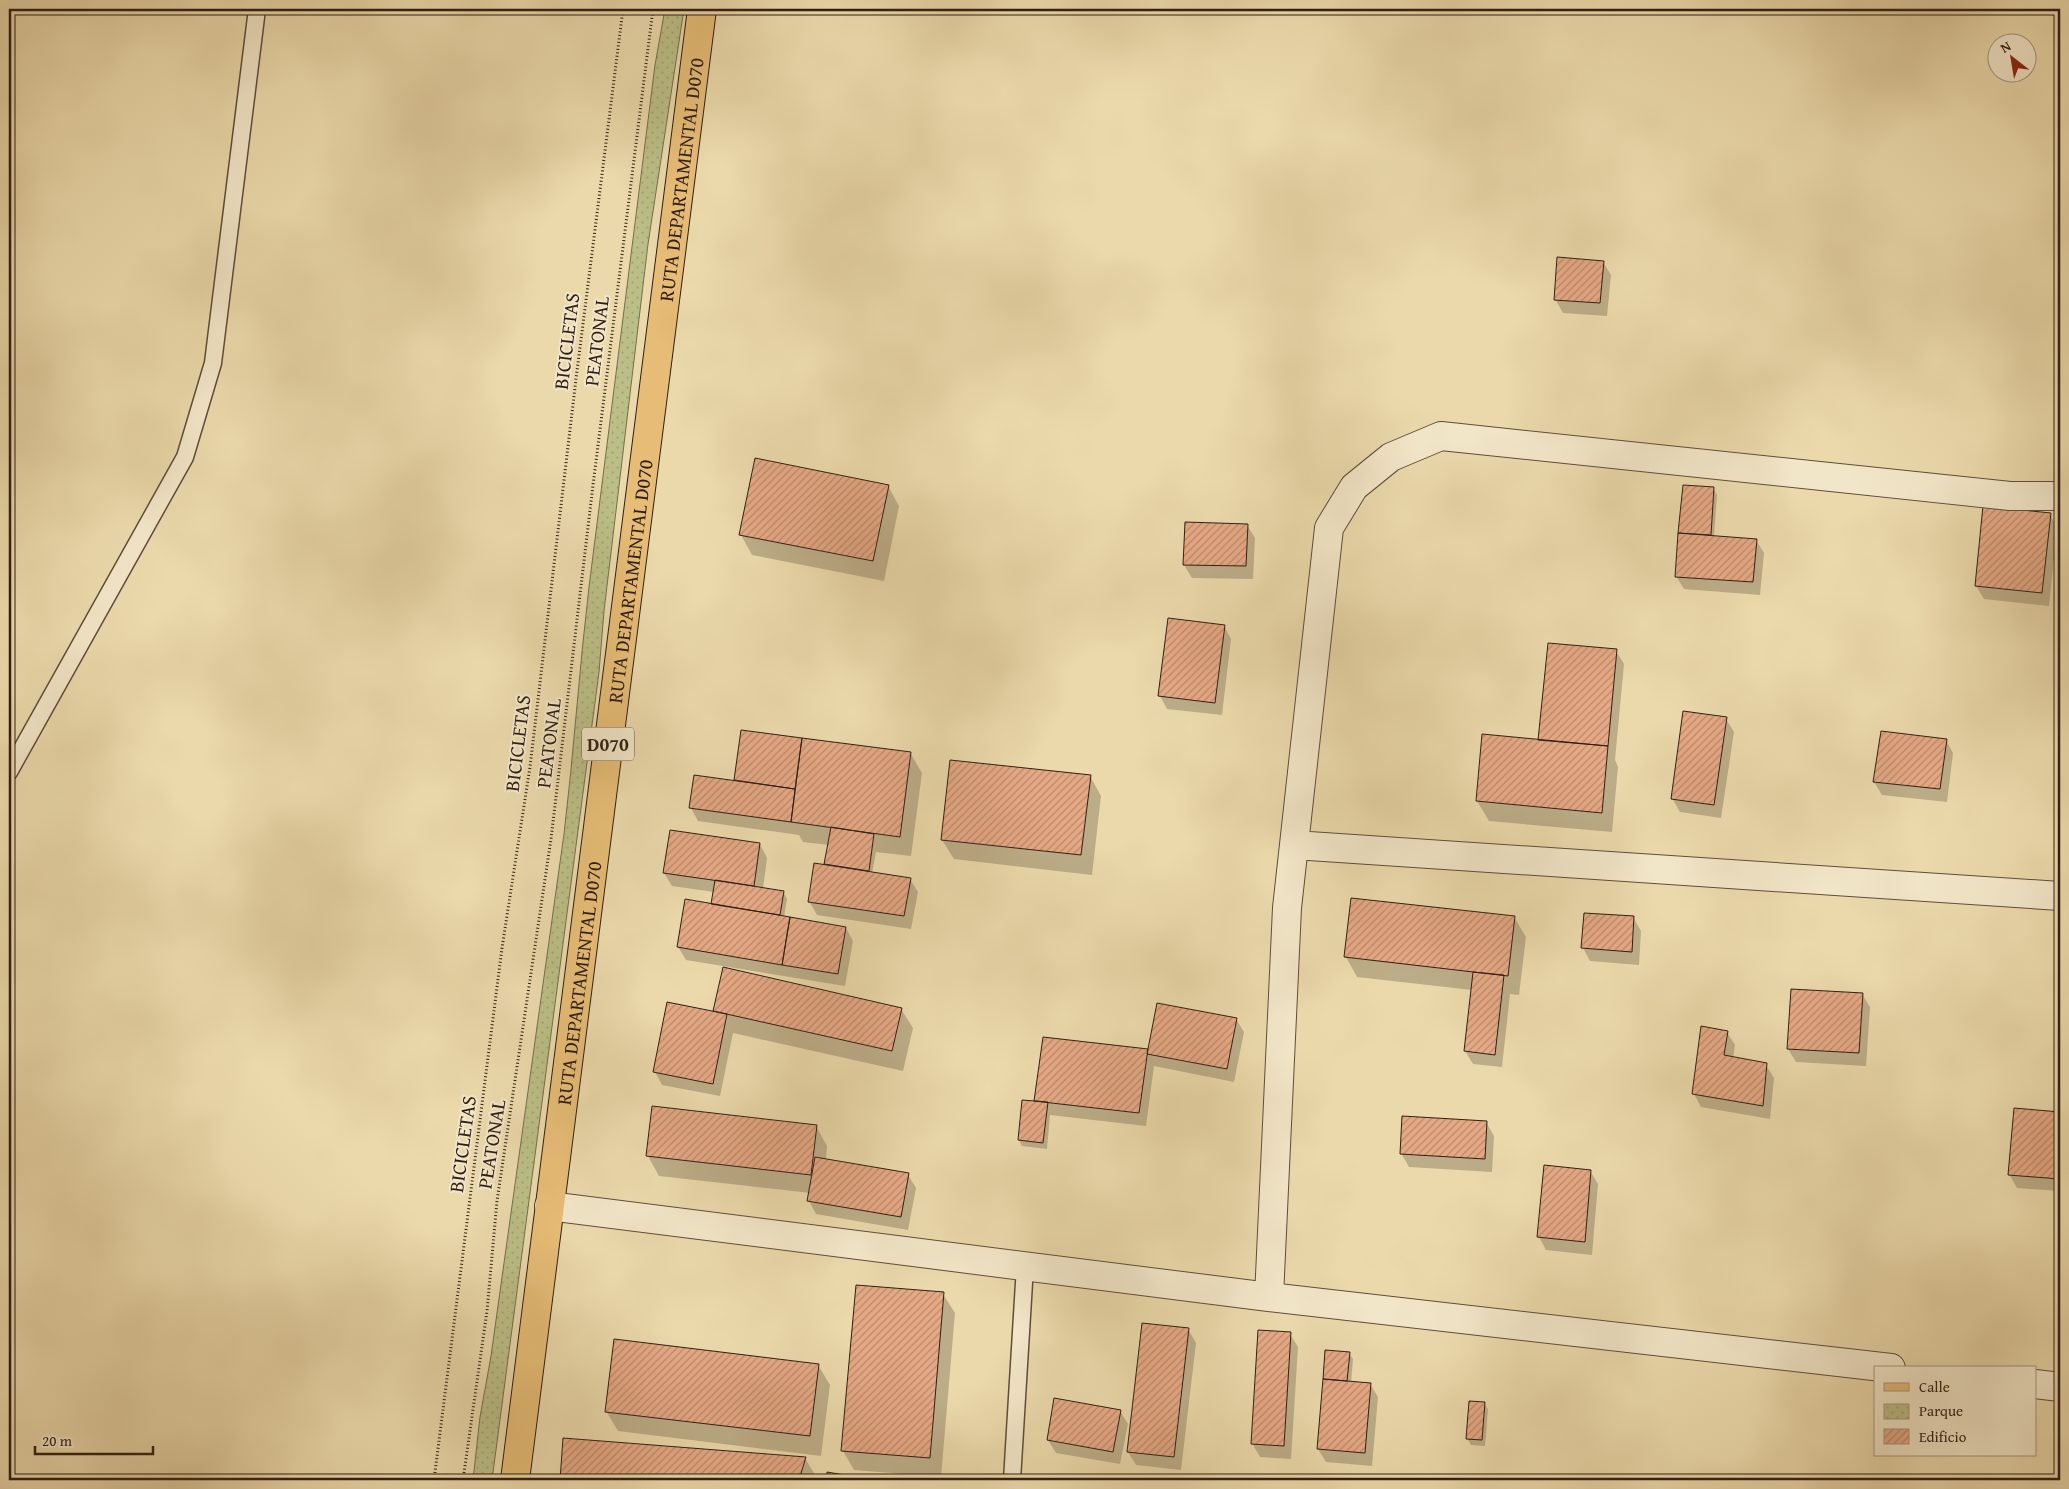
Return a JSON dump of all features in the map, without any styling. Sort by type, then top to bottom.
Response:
[{"type":"main road","name":"RUTA DEPARTAMENTAL D070","points":[[514,1480],[702,9]]},
{"type":"street","points":[[1269,1297],[1287,908],[1329,528],[1354,487],[1391,457],[1441,436],[2010,496],[2060,496]]},
{"type":"street","points":[[1294,844],[2060,896]]},
{"type":"street","points":[[549,1206],[1269,1297],[1874,1366]]},
{"type":"street","points":[[2036,1384],[2060,1387]]},
{"type":"lane","points":[[9,772],[185,457],[213,363],[257,9]]},
{"type":"lane","points":[[1012,1480],[1025,1266]]},
{"type":"path","name":"BICICLETAS","points":[[434,1480],[502,948],[530,767],[576,379],[624,9]]},
{"type":"path","name":"PEATONAL","points":[[463,1480],[487,1311],[497,1201],[551,839],[652,9]]},
{"type":"green space","points":[[665,9],[684,9],[648,244],[604,611],[599,672],[492,1480],[473,1480],[480,1417],[491,1356],[564,834],[589,587],[655,65]]},
{"type":"building","points":[[1557,257],[1604,261],[1600,303],[1554,300]]},
{"type":"building","points":[[755,458],[889,485],[873,561],[739,535]]},
{"type":"building","points":[[1683,485],[1714,487],[1711,535],[1678,533]]},
{"type":"building","points":[[1983,506],[2051,513],[2042,593],[1975,586]]},
{"type":"building","points":[[1185,522],[1248,524],[1246,566],[1183,565]]},
{"type":"building","points":[[1678,533],[1757,539],[1753,582],[1675,577]]},
{"type":"building","points":[[1168,618],[1225,625],[1215,703],[1158,696]]},
{"type":"building","points":[[1548,643],[1617,649],[1608,746],[1538,740]]},
{"type":"building","points":[[1683,711],[1727,717],[1714,805],[1671,799]]},
{"type":"building","points":[[741,730],[802,738],[795,789],[734,780]]},
{"type":"building","points":[[1881,731],[1947,739],[1940,789],[1873,782]]},
{"type":"building","points":[[1482,734],[1608,746],[1602,813],[1476,801]]},
{"type":"building","points":[[802,738],[911,752],[900,837],[791,822]]},
{"type":"building","points":[[950,760],[1091,775],[1081,855],[941,840]]},
{"type":"building","points":[[694,775],[795,789],[791,822],[689,808]]},
{"type":"building","points":[[831,827],[874,834],[869,871],[824,864]]},
{"type":"building","points":[[670,830],[760,843],[754,886],[663,873]]},
{"type":"building","points":[[814,863],[911,878],[904,916],[808,902]]},
{"type":"building","points":[[715,880],[784,891],[780,915],[711,904]]},
{"type":"building","points":[[1351,898],[1515,916],[1508,976],[1344,957]]},
{"type":"building","points":[[685,899],[790,917],[782,965],[677,947]]},
{"type":"building","points":[[1584,913],[1634,916],[1632,952],[1581,948]]},
{"type":"building","points":[[790,917],[846,927],[838,974],[782,965]]},
{"type":"building","points":[[723,967],[902,1008],[892,1051],[713,1011]]},
{"type":"building","points":[[1473,972],[1504,975],[1495,1055],[1464,1051]]},
{"type":"building","points":[[1791,989],[1863,993],[1859,1053],[1787,1049]]},
{"type":"building","points":[[667,1002],[727,1014],[713,1084],[653,1072]]},
{"type":"building","points":[[1157,1003],[1237,1018],[1227,1069],[1147,1054]]},
{"type":"building","points":[[1701,1026],[1728,1031],[1724,1055],[1767,1063],[1763,1106],[1692,1094]]},
{"type":"building","points":[[1043,1037],[1148,1049],[1139,1113],[1034,1101]]},
{"type":"building","points":[[1022,1100],[1048,1102],[1043,1143],[1018,1140]]},
{"type":"building","points":[[652,1106],[817,1125],[811,1175],[646,1156]]},
{"type":"building","points":[[2014,1108],[2060,1112],[2060,1179],[2008,1175]]},
{"type":"building","points":[[1402,1116],[1487,1121],[1485,1159],[1400,1154]]},
{"type":"building","points":[[815,1157],[909,1173],[901,1217],[807,1201]]},
{"type":"building","points":[[1544,1165],[1591,1170],[1585,1242],[1537,1237]]},
{"type":"building","points":[[856,1285],[944,1292],[930,1458],[841,1451]]},
{"type":"building","points":[[1142,1323],[1189,1328],[1174,1457],[1127,1452]]},
{"type":"building","points":[[1258,1330],[1291,1332],[1284,1446],[1251,1444]]},
{"type":"building","points":[[614,1339],[819,1364],[810,1436],[605,1412]]},
{"type":"building","points":[[1325,1350],[1350,1352],[1347,1381],[1323,1379]]},
{"type":"building","points":[[1323,1379],[1371,1383],[1365,1453],[1317,1449]]},
{"type":"building","points":[[1054,1398],[1121,1410],[1113,1452],[1047,1440]]},
{"type":"building","points":[[1469,1401],[1485,1402],[1482,1440],[1466,1439]]},
{"type":"building","points":[[563,1438],[806,1457],[799,1480],[560,1480]]},
{"type":"building","points":[[827,1472],[874,1480],[827,1480]]}]
